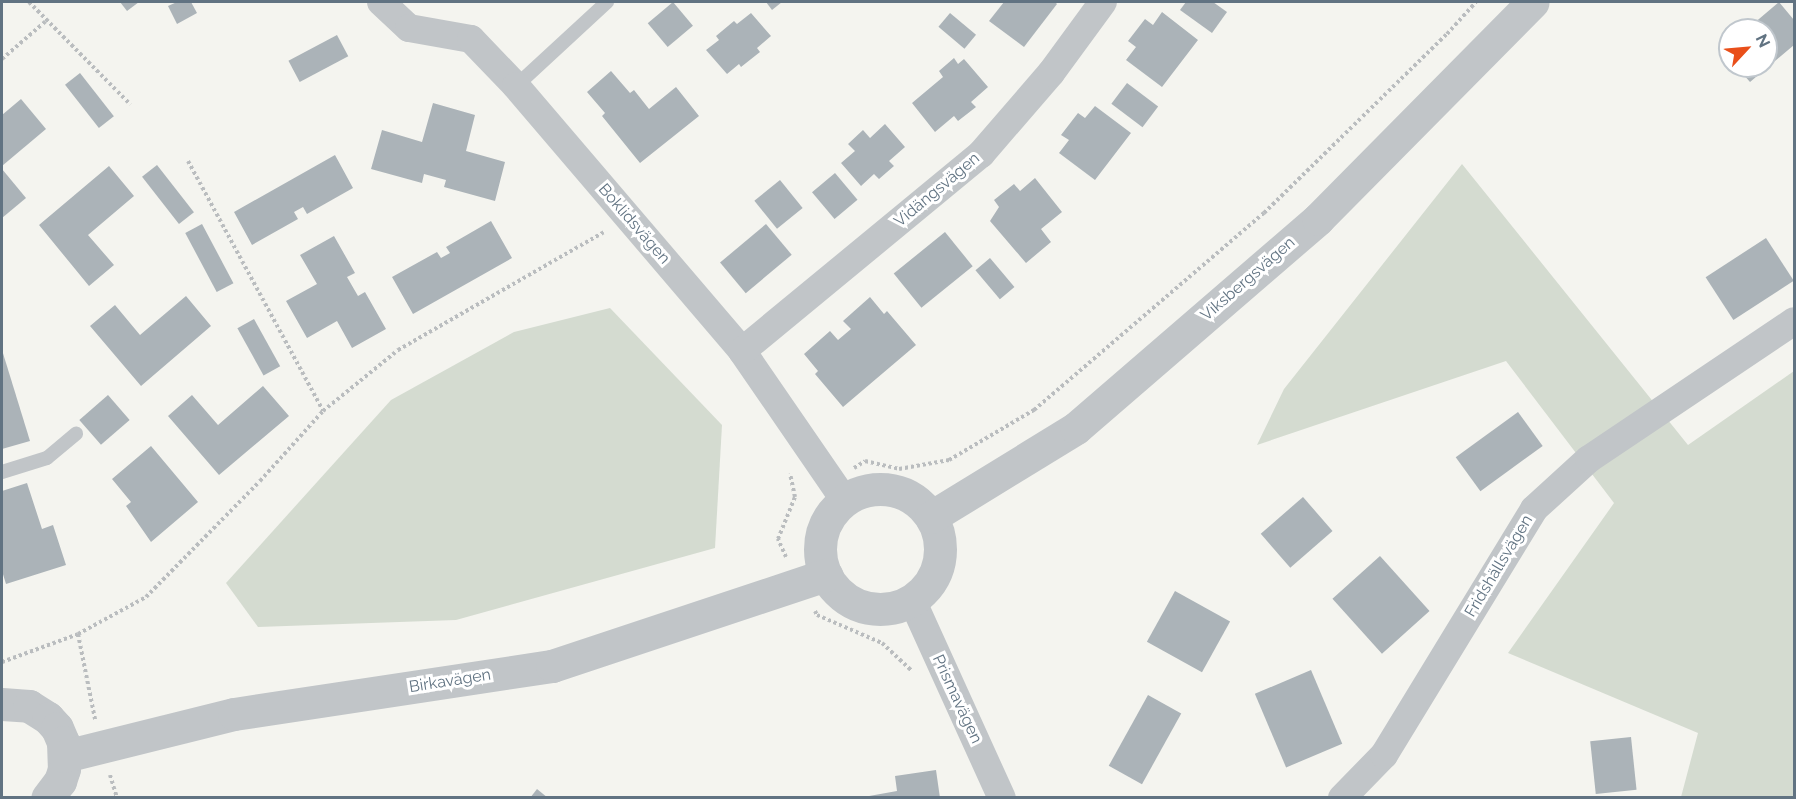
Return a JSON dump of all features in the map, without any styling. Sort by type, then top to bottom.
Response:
[{"type":"street","name":"Boklidsvägen","points":[[381,2],[409,28],[471,39],[516,86],[742,351],[838,491]]},
{"type":"street","name":"Vidängsvägen","points":[[742,351],[981,154],[1052,73],[1104,2]]},
{"type":"street","name":"Viksbergsvägen","points":[[931,517],[1076,428],[1318,219],[1533,2]]},
{"type":"street","name":"Fridshällsvägen","points":[[1342,798],[1384,755],[1534,509],[1589,459],[1794,321]]},
{"type":"street","points":[[891,490],[911,498],[931,517],[938,532],[939,562],[925,589],[912,600],[891,608],[867,608],[812,580],[822,534],[838,491],[891,490]]},
{"type":"street","name":"Birkavägen","points":[[65,756],[234,714],[552,666],[812,580]]},
{"type":"street","name":"Prismavägen","points":[[912,600],[1002,798]]},
{"type":"street","points":[[2,704],[30,706],[48,718],[57,728],[65,756],[60,781],[47,798]]},
{"type":"lane","points":[[516,86],[607,2]]},
{"type":"lane","points":[[2,472],[47,458],[76,434]]},
{"type":"path","points":[[29,2],[130,104]]},
{"type":"path","points":[[916,675],[882,643],[817,615],[812,580],[778,539],[795,497],[838,491],[865,461],[899,469],[949,460],[1034,410],[1264,213],[1447,34],[1476,2]]},
{"type":"path","points":[[2,59],[46,21]]},
{"type":"path","points":[[188,161],[323,411]]},
{"type":"path","points":[[2,662],[78,634],[146,597],[260,481],[323,411],[398,350],[612,227]]},
{"type":"path","points":[[78,634],[100,747]]},
{"type":"shaded area","points":[[1462,164],[1688,445],[1794,371],[1794,797],[1681,797],[1698,733],[1508,653],[1614,503],[1506,361],[1257,445],[1284,389]]},
{"type":"shaded area","points":[[610,308],[722,425],[715,548],[456,620],[258,627],[226,583],[391,400],[514,332]]},
{"type":"building","points":[[120,2],[139,2],[127,11]]},
{"type":"building","points":[[177,2],[191,2],[197,13],[177,24],[168,6]]},
{"type":"building","points":[[673,2],[693,26],[668,47],[648,23]]},
{"type":"building","points":[[766,2],[782,2],[772,10]]},
{"type":"building","points":[[1004,2],[1055,2],[1057,4],[1024,47],[989,21]]},
{"type":"building","points":[[1186,2],[1213,2],[1227,12],[1212,33],[1180,10]]},
{"type":"building","points":[[1779,2],[1794,20],[1794,45],[1778,58],[1778,18],[1760,18]]},
{"type":"building","points":[[1162,12],[1198,40],[1162,87],[1126,60],[1136,47],[1128,41],[1145,19],[1153,25]]},
{"type":"building","points":[[751,13],[771,36],[757,48],[760,52],[741,67],[739,64],[727,74],[706,50],[719,40],[716,36],[734,21],[737,24]]},
{"type":"building","points":[[950,13],[976,35],[964,49],[938,27]]},
{"type":"building","points":[[337,35],[348,56],[300,82],[288,61]]},
{"type":"building","points":[[954,58],[958,64],[964,59],[988,87],[971,102],[976,107],[958,121],[954,116],[935,132],[912,103],[943,77],[939,71]]},
{"type":"building","points":[[611,71],[630,93],[634,90],[649,109],[676,87],[699,116],[640,163],[602,116],[605,113],[587,92]]},
{"type":"building","points":[[80,73],[114,116],[99,128],[65,85]]},
{"type":"building","points":[[1127,83],[1158,106],[1142,127],[1111,104]]},
{"type":"building","points":[[21,99],[46,129],[2,166],[2,115]]},
{"type":"building","points":[[433,103],[475,115],[466,151],[505,162],[495,201],[444,187],[446,180],[424,174],[422,183],[371,169],[382,130],[422,142]]},
{"type":"building","points":[[1095,106],[1131,133],[1095,180],[1059,153],[1069,140],[1061,135],[1078,113],[1085,118]]},
{"type":"building","points":[[885,124],[905,147],[889,161],[894,166],[879,179],[874,174],[861,186],[841,163],[855,151],[848,144],[863,130],[870,138]]},
{"type":"building","points":[[335,155],[353,188],[307,214],[303,207],[294,212],[298,219],[252,245],[234,212]]},
{"type":"building","points":[[157,165],[194,212],[179,224],[142,177]]},
{"type":"building","points":[[109,166],[134,196],[88,235],[114,265],[89,286],[39,225]]},
{"type":"building","points":[[2,169],[26,198],[2,218]]},
{"type":"building","points":[[835,173],[857,200],[835,219],[812,192]]},
{"type":"building","points":[[1035,178],[1062,212],[1041,229],[1051,242],[1026,263],[990,221],[999,207],[994,200],[1014,184],[1020,191]]},
{"type":"building","points":[[780,180],[803,208],[777,229],[754,201]]},
{"type":"building","points":[[491,221],[512,258],[413,314],[392,277],[437,252],[441,258],[450,253],[446,247]]},
{"type":"building","points":[[202,224],[233,283],[217,292],[185,233]]},
{"type":"building","points":[[766,224],[792,255],[746,293],[720,263]]},
{"type":"building","points":[[945,232],[973,266],[921,308],[894,274]]},
{"type":"building","points":[[334,236],[355,273],[347,277],[358,296],[365,292],[386,329],[352,348],[337,321],[307,338],[286,301],[317,284],[300,255]]},
{"type":"building","points":[[1766,238],[1794,281],[1733,320],[1706,277]]},
{"type":"building","points":[[990,258],[1014,287],[1000,299],[975,270]]},
{"type":"building","points":[[186,296],[211,326],[141,386],[90,326],[115,305],[140,335]]},
{"type":"building","points":[[870,297],[884,314],[887,311],[916,345],[843,407],[815,374],[818,371],[804,354],[830,331],[838,340],[851,329],[843,321]]},
{"type":"building","points":[[254,319],[280,366],[264,375],[237,328]]},
{"type":"building","points":[[2,350],[30,441],[2,449]]},
{"type":"building","points":[[263,386],[289,416],[219,475],[168,416],[192,395],[218,425]]},
{"type":"building","points":[[108,395],[130,420],[101,445],[79,420]]},
{"type":"building","points":[[1518,412],[1543,446],[1480,491],[1456,457]]},
{"type":"building","points":[[151,446],[198,502],[151,542],[126,506],[131,502],[112,479]]},
{"type":"building","points":[[27,483],[42,529],[53,525],[66,565],[6,584],[2,571],[2,491]]},
{"type":"building","points":[[1303,497],[1333,531],[1290,568],[1261,534]]},
{"type":"building","points":[[1380,556],[1430,611],[1382,654],[1332,599]]},
{"type":"building","points":[[1175,591],[1230,622],[1202,672],[1147,642]]},
{"type":"building","points":[[1311,670],[1342,744],[1286,767],[1255,694]]},
{"type":"building","points":[[1148,695],[1181,713],[1142,784],[1109,766]]},
{"type":"building","points":[[1631,737],[1637,790],[1596,794],[1590,741]]},
{"type":"building","points":[[936,770],[940,798],[858,798],[897,791],[895,776]]},
{"type":"building","points":[[537,789],[548,798],[530,798]]}]
